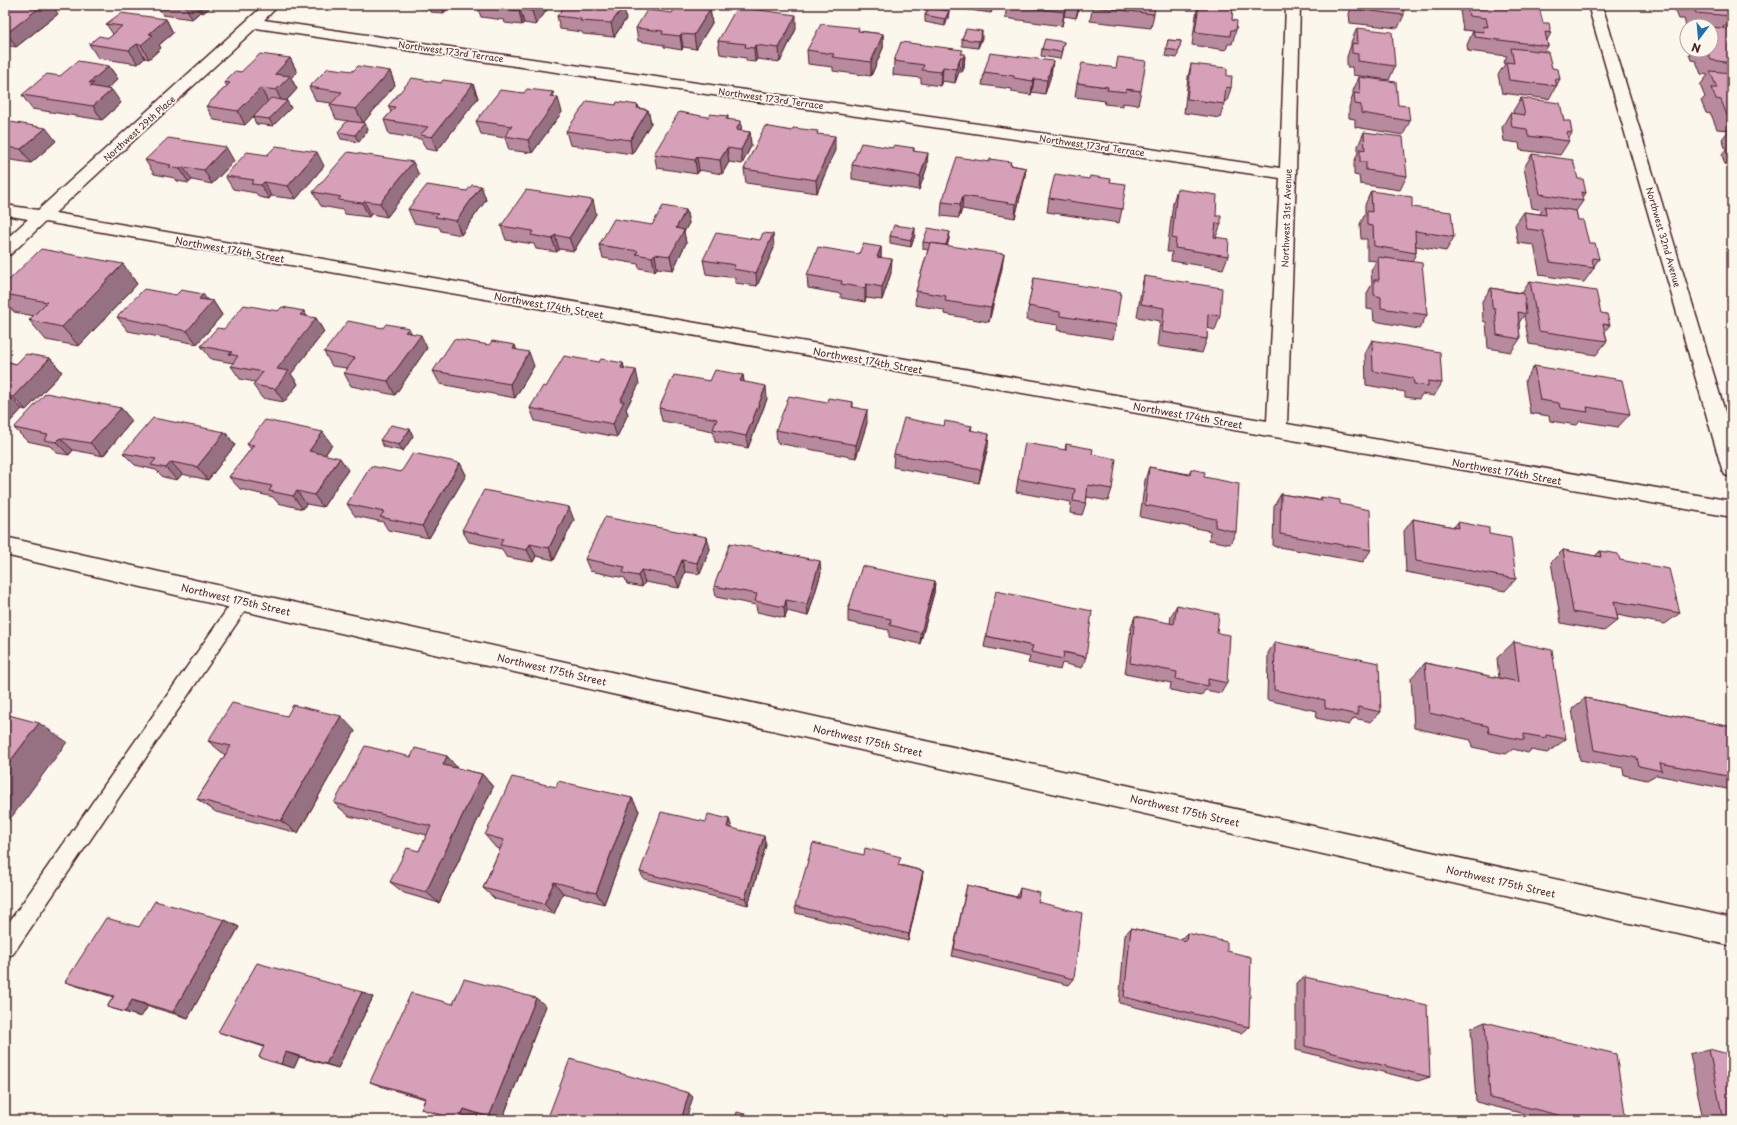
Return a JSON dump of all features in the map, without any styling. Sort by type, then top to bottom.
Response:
[{"type":"street","name":"Northwest 29th Place","points":[[5,250],[272,5]]},
{"type":"street","name":"Northwest 31st Avenue","points":[[1277,431],[1288,174],[1293,5]]},
{"type":"street","name":"Northwest 32nd Avenue","points":[[1595,5],[1732,469]]},
{"type":"street","name":"Northwest 173rd Terrace","points":[[254,23],[1288,174]]},
{"type":"street","name":"Northwest 174th Street","points":[[5,210],[1732,509]]},
{"type":"street","name":"Northwest 175th Street","points":[[5,546],[1732,932]]},
{"type":"lane","points":[[5,946],[243,600]]},
{"type":"building","points":[[9,5],[43,5],[5,33],[5,8]]},
{"type":"building","points":[[488,5],[537,5],[532,11],[520,9],[519,11],[501,9],[503,7]]},
{"type":"building","points":[[565,5],[624,6],[611,23],[580,21],[581,19],[557,16]]},
{"type":"building","points":[[677,5],[710,9],[694,35],[681,34],[680,36],[662,34],[663,31],[636,28],[647,10],[672,13]]},
{"type":"building","points":[[1008,5],[1066,5],[1064,12]]},
{"type":"building","points":[[1093,5],[1155,5],[1154,14],[1093,7]]},
{"type":"building","points":[[1199,5],[1233,5],[1232,20],[1237,21],[1236,30],[1231,30],[1230,36],[1195,32]]},
{"type":"building","points":[[1355,5],[1394,5],[1395,9],[1404,10],[1404,15],[1355,9]]},
{"type":"building","points":[[1467,5],[1519,5],[1539,7],[1543,23],[1549,23],[1551,33],[1545,32],[1548,46],[1475,37],[1473,31],[1484,32],[1483,26],[1488,27],[1486,18],[1469,16]]},
{"type":"building","points":[[1693,5],[1732,5],[1732,12],[1729,12],[1731,16],[1696,13]]},
{"type":"building","points":[[737,7],[796,15],[779,48],[755,45],[754,48],[745,47],[746,44],[718,41]]},
{"type":"building","points":[[929,8],[949,11],[945,19],[925,15]]},
{"type":"building","points":[[121,13],[166,19],[149,34],[153,35],[141,45],[137,44],[129,50],[89,44],[99,36],[109,38],[122,26],[106,24]]},
{"type":"building","points":[[821,24],[859,28],[858,31],[883,34],[871,62],[832,57],[834,54],[807,50]]},
{"type":"building","points":[[1357,28],[1392,32],[1395,66],[1358,61],[1358,54],[1352,53],[1352,43],[1358,44]]},
{"type":"building","points":[[1719,28],[1732,29],[1732,63],[1711,60],[1710,58],[1719,58]]},
{"type":"building","points":[[966,29],[982,31],[979,41],[962,39]]},
{"type":"building","points":[[1045,39],[1064,42],[1061,52],[1042,49]]},
{"type":"building","points":[[1168,40],[1181,41],[1179,51],[1166,49]]},
{"type":"building","points":[[901,42],[963,50],[961,54],[965,54],[963,58],[960,58],[956,69],[943,67],[941,72],[922,70],[924,65],[894,61]]},
{"type":"building","points":[[1511,48],[1548,52],[1552,68],[1558,69],[1560,79],[1555,79],[1557,86],[1509,80],[1506,62],[1514,63]]},
{"type":"building","points":[[990,53],[1053,61],[1047,80],[1034,79],[1033,81],[1014,78],[1014,76],[984,72]]},
{"type":"building","points":[[260,54],[290,58],[275,74],[290,76],[276,90],[261,88],[238,111],[206,106],[230,83],[224,82],[235,71],[241,72]]},
{"type":"building","points":[[1118,57],[1146,61],[1141,91],[1126,89],[1126,92],[1107,90],[1108,87],[1077,83],[1082,63],[1116,68]]},
{"type":"building","points":[[78,61],[109,66],[89,83],[94,83],[90,86],[112,90],[93,106],[22,95],[47,74],[60,76]]},
{"type":"building","points":[[1191,64],[1227,68],[1227,76],[1232,76],[1231,88],[1226,87],[1224,104],[1187,99]]},
{"type":"building","points":[[358,66],[390,71],[356,109],[330,105],[342,92],[309,87],[328,68],[353,71]]},
{"type":"building","points":[[1710,71],[1732,73],[1732,115],[1727,115],[1721,100],[1716,99],[1711,88],[1717,88]]},
{"type":"building","points":[[1359,77],[1396,82],[1398,105],[1408,106],[1410,121],[1361,113],[1361,105],[1355,104],[1354,93],[1360,94]]},
{"type":"building","points":[[412,78],[441,83],[443,80],[473,84],[432,137],[420,135],[428,127],[384,120],[395,107],[388,106]]},
{"type":"building","points":[[527,89],[553,92],[550,97],[558,98],[528,140],[505,136],[512,126],[476,121],[500,90],[524,93]]},
{"type":"building","points":[[271,98],[287,101],[269,119],[253,117]]},
{"type":"building","points":[[1521,98],[1560,103],[1564,121],[1570,121],[1572,133],[1567,132],[1569,141],[1528,136],[1527,129],[1512,127],[1510,113],[1525,115]]},
{"type":"building","points":[[587,101],[616,105],[617,102],[638,105],[637,108],[648,110],[630,140],[566,131]]},
{"type":"building","points":[[679,112],[708,117],[710,114],[728,116],[726,119],[741,121],[736,130],[750,132],[741,150],[727,148],[720,160],[697,157],[695,160],[654,154]]},
{"type":"building","points":[[5,121],[46,128],[21,149],[5,147]]},
{"type":"building","points":[[347,121],[365,123],[355,135],[338,132]]},
{"type":"building","points":[[765,126],[792,131],[793,128],[818,131],[817,134],[835,136],[816,180],[744,169]]},
{"type":"building","points":[[1364,132],[1403,137],[1407,176],[1366,170],[1366,162],[1360,162],[1360,149],[1365,150]]},
{"type":"building","points":[[168,138],[226,147],[204,170],[183,167],[180,169],[169,167],[171,165],[145,160]]},
{"type":"building","points":[[861,143],[892,148],[894,145],[914,148],[913,151],[928,153],[920,176],[852,165]]},
{"type":"building","points":[[276,146],[317,152],[288,186],[264,182],[261,185],[251,184],[254,180],[225,176],[247,152],[267,155]]},
{"type":"building","points":[[348,152],[413,162],[380,203],[364,201],[362,203],[338,200],[341,197],[313,192]]},
{"type":"building","points":[[1532,154],[1573,160],[1578,179],[1583,179],[1586,193],[1581,192],[1583,201],[1540,194]]},
{"type":"building","points":[[957,157],[989,162],[990,159],[1011,162],[1010,165],[1026,168],[1016,204],[963,196],[960,204],[942,202]]},
{"type":"building","points":[[1055,174],[1089,179],[1090,176],[1111,179],[1110,182],[1126,184],[1122,209],[1049,198]]},
{"type":"building","points":[[427,185],[467,191],[472,185],[481,186],[456,221],[435,217],[438,214],[408,209]]},
{"type":"building","points":[[1177,189],[1217,195],[1216,216],[1221,216],[1221,224],[1216,223],[1214,237],[1229,239],[1228,256],[1175,248],[1176,239],[1172,238]]},
{"type":"building","points":[[526,190],[593,200],[569,238],[555,235],[552,239],[531,235],[533,231],[501,226]]},
{"type":"building","points":[[1371,191],[1412,197],[1412,207],[1451,212],[1454,237],[1415,231],[1416,253],[1374,246],[1373,226],[1367,225],[1367,211],[1372,212]]},
{"type":"building","points":[[663,206],[686,210],[676,228],[684,230],[670,256],[655,254],[652,257],[636,254],[638,251],[599,245],[614,219],[652,225]]},
{"type":"building","points":[[1545,206],[1576,211],[1578,220],[1583,220],[1589,243],[1595,243],[1599,259],[1592,258],[1594,268],[1550,262],[1543,231],[1527,229],[1524,212],[1546,215]]},
{"type":"building","points":[[894,225],[915,228],[911,240],[890,236]]},
{"type":"building","points":[[928,228],[950,232],[946,245],[923,242]]},
{"type":"building","points":[[716,233],[760,240],[763,233],[773,234],[756,273],[733,269],[735,265],[703,260]]},
{"type":"building","points":[[930,243],[1004,254],[991,308],[945,301],[946,296],[916,291]]},
{"type":"building","points":[[863,244],[881,247],[877,257],[892,259],[882,287],[866,284],[865,288],[841,284],[842,281],[807,275],[818,247],[859,254]]},
{"type":"building","points":[[41,249],[123,264],[62,327],[29,320],[47,302],[5,294],[5,284]]},
{"type":"building","points":[[1378,257],[1422,263],[1427,315],[1381,308],[1381,297],[1374,295],[1374,280],[1379,280]]},
{"type":"building","points":[[1144,276],[1222,288],[1220,316],[1208,314],[1207,339],[1162,332],[1164,308],[1141,304]]},
{"type":"building","points":[[1034,278],[1121,292],[1116,325],[1060,316],[1060,312],[1028,306]]},
{"type":"building","points":[[1530,281],[1596,291],[1601,313],[1607,314],[1610,325],[1603,324],[1607,341],[1539,331]]},
{"type":"building","points":[[1491,288],[1524,294],[1526,314],[1518,312],[1520,339],[1497,335],[1495,308],[1492,307]]},
{"type":"building","points":[[144,289],[176,295],[181,290],[203,294],[199,299],[213,301],[187,331],[117,317]]},
{"type":"building","points":[[244,305],[278,311],[282,307],[304,311],[300,315],[316,318],[277,369],[289,371],[275,389],[253,385],[263,372],[231,366],[238,356],[229,354],[232,352],[201,346],[217,328],[224,329]]},
{"type":"building","points":[[348,321],[383,328],[386,324],[409,328],[405,332],[421,335],[388,381],[344,373],[355,358],[324,352]]},
{"type":"building","points":[[454,339],[489,345],[492,341],[515,345],[513,349],[529,352],[510,384],[433,371]]},
{"type":"building","points":[[1372,340],[1440,352],[1442,383],[1428,381],[1428,386],[1414,384],[1413,378],[1373,371]]},
{"type":"building","points":[[26,354],[50,358],[13,397],[9,396],[5,400],[5,361],[16,364]]},
{"type":"building","points":[[564,356],[599,362],[601,359],[623,363],[621,368],[636,370],[620,401],[624,401],[613,424],[530,408],[543,386],[546,387]]},
{"type":"building","points":[[1534,366],[1622,380],[1630,414],[1587,407],[1588,412],[1560,408],[1559,403],[1540,400]]},
{"type":"building","points":[[715,370],[743,375],[740,381],[766,386],[746,436],[713,429],[717,419],[659,408],[674,375],[710,381]]},
{"type":"building","points":[[46,393],[121,408],[90,443],[60,438],[56,442],[44,440],[48,435],[14,428]]},
{"type":"building","points":[[789,396],[827,403],[828,398],[853,402],[852,407],[867,410],[856,445],[776,430]]},
{"type":"building","points":[[153,418],[225,432],[197,467],[171,462],[166,468],[151,465],[156,459],[123,453]]},
{"type":"building","points":[[904,418],[944,426],[945,421],[972,426],[970,430],[989,434],[981,470],[894,454]]},
{"type":"building","points":[[265,420],[323,432],[309,451],[340,458],[314,495],[297,491],[293,496],[269,491],[272,486],[229,477],[254,445],[247,444]]},
{"type":"building","points":[[391,425],[410,429],[399,445],[380,440]]},
{"type":"building","points":[[1025,443],[1066,450],[1066,444],[1093,449],[1092,454],[1116,459],[1112,489],[1088,485],[1086,503],[1073,501],[1075,489],[1018,479]]},
{"type":"building","points":[[413,453],[460,463],[422,526],[380,517],[384,512],[347,504],[371,466],[401,472]]},
{"type":"building","points":[[1149,467],[1190,475],[1191,469],[1205,472],[1204,477],[1239,484],[1236,532],[1215,527],[1216,519],[1145,505]]},
{"type":"building","points":[[484,490],[569,507],[549,548],[530,544],[527,550],[500,545],[503,539],[462,530]]},
{"type":"building","points":[[1281,494],[1322,501],[1321,497],[1340,500],[1340,504],[1370,510],[1371,550],[1280,534]]},
{"type":"building","points":[[605,517],[707,537],[697,563],[682,560],[675,577],[641,570],[638,576],[623,573],[625,567],[585,559]]},
{"type":"building","points":[[1413,519],[1459,528],[1458,522],[1489,528],[1489,534],[1511,538],[1516,579],[1416,561]]},
{"type":"building","points":[[730,543],[820,561],[807,604],[786,600],[784,607],[755,601],[757,594],[714,586]]},
{"type":"building","points":[[1563,550],[1601,557],[1600,551],[1618,554],[1620,560],[1669,569],[1680,613],[1614,601],[1618,620],[1573,612]]},
{"type":"building","points":[[862,566],[935,581],[921,633],[890,625],[891,619],[848,610]]},
{"type":"building","points":[[996,591],[1092,611],[1086,657],[1064,652],[1063,659],[1031,652],[1033,646],[986,636]]},
{"type":"building","points":[[1177,605],[1219,614],[1217,633],[1230,635],[1227,683],[1208,679],[1208,686],[1176,679],[1177,672],[1130,663],[1135,616],[1174,624]]},
{"type":"building","points":[[1275,642],[1379,663],[1381,712],[1358,707],[1358,715],[1325,708],[1325,700],[1274,690]]},
{"type":"building","points":[[1514,642],[1552,650],[1566,739],[1546,735],[1546,738],[1524,734],[1524,740],[1489,733],[1488,726],[1429,713],[1425,663],[1519,682]]},
{"type":"building","points":[[1585,698],[1732,727],[1732,777],[1660,763],[1662,771],[1639,766],[1637,758],[1594,750]]},
{"type":"building","points":[[232,703],[287,716],[293,705],[341,716],[281,821],[197,799],[231,746],[208,741]]},
{"type":"building","points":[[5,714],[39,723],[5,768]]},
{"type":"building","points":[[365,746],[411,757],[415,748],[447,756],[443,765],[482,774],[426,892],[390,882],[407,848],[419,851],[431,826],[334,803]]},
{"type":"building","points":[[512,777],[556,787],[558,781],[632,798],[596,893],[554,882],[544,904],[483,888],[504,840],[485,835]]},
{"type":"building","points":[[661,812],[706,822],[708,814],[729,819],[727,827],[764,836],[745,898],[640,872]]},
{"type":"building","points":[[813,843],[864,855],[865,848],[901,857],[898,865],[923,871],[909,934],[795,906]]},
{"type":"building","points":[[967,885],[1019,898],[1020,888],[1040,893],[1038,902],[1082,913],[1074,979],[954,949]]},
{"type":"building","points":[[155,901],[225,920],[173,1012],[132,1000],[125,1012],[107,1007],[114,996],[65,982],[106,918],[139,927]]},
{"type":"building","points":[[1131,928],[1186,941],[1187,933],[1227,942],[1227,951],[1251,957],[1249,1027],[1124,997]]},
{"type":"building","points":[[257,963],[362,992],[326,1064],[286,1052],[281,1064],[269,1061],[259,1057],[264,1046],[218,1032]]},
{"type":"building","points":[[1305,977],[1427,1005],[1430,1077],[1305,1046]]},
{"type":"building","points":[[464,979],[536,998],[489,1117],[464,1109],[459,1120],[421,1109],[426,1098],[370,1082],[411,993],[453,1004]]},
{"type":"building","points":[[1485,1022],[1616,1054],[1626,1120],[1578,1120],[1490,1098]]},
{"type":"building","points":[[1709,1049],[1732,1055],[1732,1120],[1723,1120]]},
{"type":"building","points":[[570,1059],[689,1093],[681,1120],[547,1120]]},
{"type":"building","points":[[737,1112],[766,1120],[735,1120]]}]
